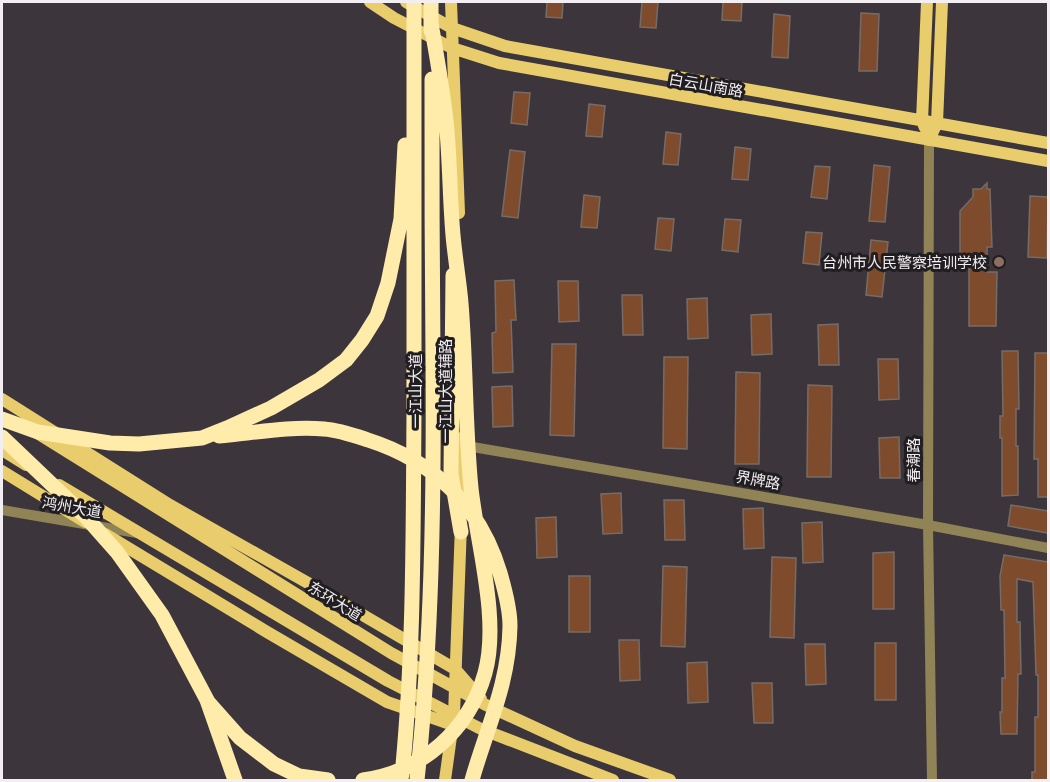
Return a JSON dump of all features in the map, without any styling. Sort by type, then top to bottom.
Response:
[{"type":"highway","points":[[202,438],[271,408],[320,380],[346,360],[362,340],[376,316],[388,283],[401,219],[413,2]]},
{"type":"highway","name":"一江山大道","points":[[401,780],[412,596],[413,2]]},
{"type":"highway","name":"一江山大道","points":[[417,780],[429,630],[434,487],[431,2]]},
{"type":"highway","points":[[363,780],[401,770],[442,745],[462,723],[471,707],[483,680],[488,659],[489,613],[471,488],[461,302],[453,236],[447,130],[431,23]]},
{"type":"highway","points":[[453,236],[451,474],[461,532]]},
{"type":"highway","points":[[2,419],[38,432],[110,443],[139,444],[294,428],[326,429],[390,447],[441,478],[467,507],[487,538],[499,568],[507,599],[510,624],[505,675],[472,780]]},
{"type":"highway","points":[[2,437],[86,516],[117,552],[162,615],[207,700],[235,780]]},
{"type":"highway","points":[[207,700],[240,738],[274,764],[299,776],[328,780]]},
{"type":"main road","name":"白云山南路","points":[[370,2],[394,18],[452,48],[499,63],[1048,161]]},
{"type":"main road","points":[[393,2],[394,18]]},
{"type":"main road","name":"白云山南路","points":[[406,2],[452,28],[505,46],[1048,143]]},
{"type":"main road","name":"一江山大道辅路","points":[[444,780],[453,720],[461,532],[459,226],[451,2]]},
{"type":"main road","name":"春潮路","points":[[927,2],[922,121],[930,140]]},
{"type":"main road","name":"春潮路","points":[[930,140],[937,123],[942,2]]},
{"type":"main road","points":[[2,399],[170,505],[455,669],[486,705]]},
{"type":"main road","name":"东环大道","points":[[2,411],[391,653],[454,688],[575,746],[670,780]]},
{"type":"main road","points":[[2,450],[453,720]]},
{"type":"main road","points":[[2,471],[387,702],[481,729],[613,780]]},
{"type":"street","name":"春潮路","points":[[930,140],[928,525],[932,780]]},
{"type":"street","name":"界牌路","points":[[461,445],[928,525],[1048,548]]},
{"type":"street","name":"鸿州大道","points":[[2,510],[138,533]]},
{"type":"building","points":[[547,2],[563,2],[562,18],[546,17]]},
{"type":"building","points":[[642,2],[658,2],[656,28],[640,27]]},
{"type":"building","points":[[723,2],[742,2],[741,21],[722,20]]},
{"type":"building","points":[[861,13],[879,14],[877,71],[859,71]]},
{"type":"building","points":[[774,14],[790,16],[788,58],[772,57]]},
{"type":"building","points":[[514,92],[530,93],[527,125],[511,123]]},
{"type":"building","points":[[589,104],[605,106],[602,137],[586,136]]},
{"type":"building","points":[[666,132],[681,134],[678,165],[663,164]]},
{"type":"building","points":[[735,147],[751,149],[748,180],[732,179]]},
{"type":"building","points":[[510,150],[525,152],[518,218],[502,216]]},
{"type":"building","points":[[874,165],[890,167],[885,222],[869,221]]},
{"type":"building","points":[[815,166],[830,167],[827,199],[811,197]]},
{"type":"building","points":[[987,183],[987,189],[990,189],[992,247],[987,247],[987,272],[997,272],[996,326],[969,326],[969,262],[960,262],[960,211],[973,197],[973,189],[981,189]]},
{"type":"building","points":[[584,195],[600,197],[597,228],[581,227]]},
{"type":"building","points":[[1030,196],[1048,197],[1047,258],[1028,257]]},
{"type":"building","points":[[658,218],[674,219],[671,251],[655,249]]},
{"type":"building","points":[[725,219],[741,220],[738,252],[722,250]]},
{"type":"building","points":[[806,232],[822,233],[819,265],[803,263]]},
{"type":"building","points":[[871,240],[888,242],[882,297],[866,295]]},
{"type":"building","points":[[514,280],[516,320],[511,320],[513,372],[493,373],[492,333],[496,332],[495,281]]},
{"type":"building","points":[[558,281],[578,281],[579,321],[559,322]]},
{"type":"building","points":[[622,295],[642,295],[643,335],[623,335]]},
{"type":"building","points":[[707,298],[708,338],[688,339],[687,299]]},
{"type":"building","points":[[771,314],[772,354],[752,355],[751,315]]},
{"type":"building","points":[[838,324],[839,365],[819,365],[818,325]]},
{"type":"building","points":[[552,344],[576,344],[574,436],[550,435]]},
{"type":"building","points":[[1002,351],[1018,351],[1019,409],[1016,409],[1018,495],[1002,496],[1000,416],[1003,416]]},
{"type":"building","points":[[1035,353],[1048,353],[1048,497],[1038,497],[1038,459],[1034,459]]},
{"type":"building","points":[[664,357],[688,357],[687,449],[663,448]]},
{"type":"building","points":[[878,359],[898,359],[899,399],[879,400]]},
{"type":"building","points":[[736,372],[760,373],[759,464],[735,464]]},
{"type":"building","points":[[808,385],[832,386],[831,477],[807,477]]},
{"type":"building","points":[[512,386],[513,426],[493,427],[492,387]]},
{"type":"building","points":[[899,437],[900,478],[880,478],[879,438]]},
{"type":"building","points":[[621,493],[622,533],[603,534],[601,494]]},
{"type":"building","points":[[664,500],[684,500],[685,540],[665,540]]},
{"type":"building","points":[[1011,505],[1048,511],[1048,533],[1008,526]]},
{"type":"building","points":[[763,508],[764,548],[744,549],[743,509]]},
{"type":"building","points":[[556,517],[557,557],[537,558],[536,518]]},
{"type":"building","points":[[822,522],[823,562],[803,563],[802,523]]},
{"type":"building","points":[[894,552],[894,609],[873,609],[873,553]]},
{"type":"building","points":[[1004,555],[1048,562],[1048,780],[1032,780],[1032,772],[1035,772],[1035,717],[1038,717],[1033,582],[1017,579],[1017,622],[1020,622],[1021,674],[1018,674],[1017,734],[1001,734],[1002,678],[1005,678],[1004,610],[1001,610],[1000,576]]},
{"type":"building","points":[[772,557],[796,558],[794,638],[770,637]]},
{"type":"building","points":[[663,566],[687,567],[685,647],[661,646]]},
{"type":"building","points":[[569,576],[590,576],[590,632],[569,632]]},
{"type":"building","points":[[619,640],[639,640],[640,680],[620,681]]},
{"type":"building","points":[[875,643],[896,643],[896,700],[875,700]]},
{"type":"building","points":[[805,644],[825,644],[826,684],[806,685]]},
{"type":"building","points":[[707,662],[708,702],[688,703],[687,663]]},
{"type":"building","points":[[752,683],[772,683],[773,723],[754,723]]},
{"type":"place","name":"台州市人民警察培训学校","points":[[999,262]]}]
